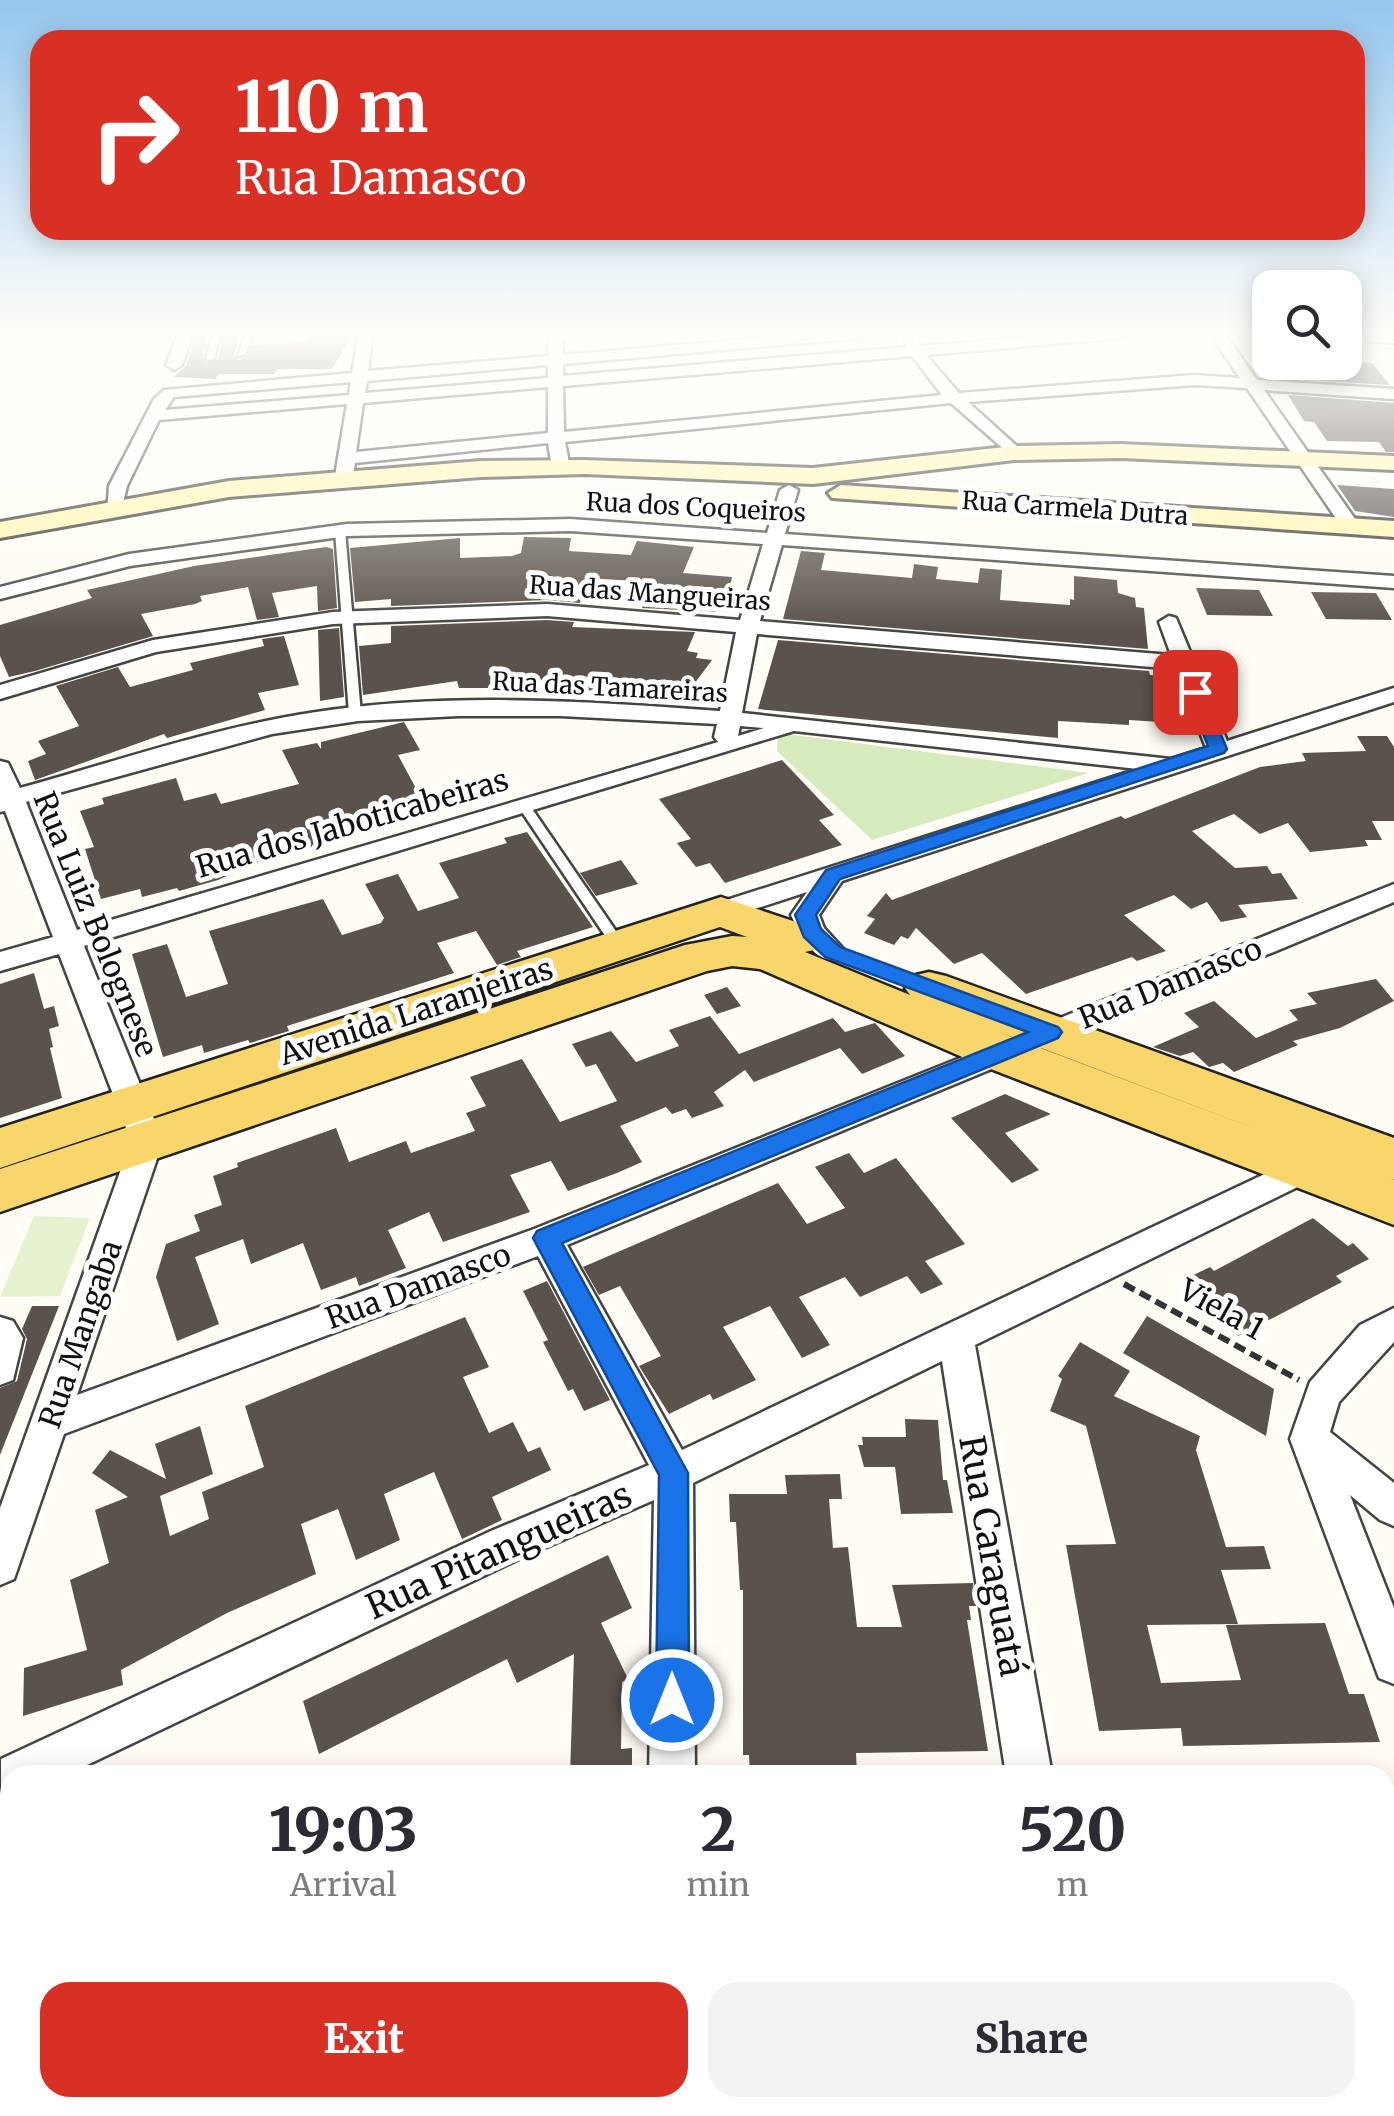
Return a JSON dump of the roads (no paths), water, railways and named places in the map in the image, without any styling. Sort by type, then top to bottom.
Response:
[{"type":"main road","points":[[801,483],[1014,453],[1121,451],[1394,463]]},
{"type":"main road","points":[[912,497],[895,482],[903,472],[929,462]]},
{"type":"main road","name":"Rua Carmela Dutra","points":[[0,530],[346,468],[637,470],[801,483],[912,497],[1394,530]]},
{"type":"main road","points":[[720,911],[1394,1158]]},
{"type":"main road","name":"Avenida Laranjeiras","points":[[0,1191],[140,1122],[618,943],[720,911]]},
{"type":"main road","name":"Avenida Laranjeiras","points":[[0,1148],[140,1122],[700,956],[732,951],[767,954],[1001,1052]]},
{"type":"main road","points":[[1001,1052],[1394,1203]]},
{"type":"street","points":[[114,508],[118,486],[145,433]]},
{"type":"street","points":[[351,433],[346,468],[600,433]]},
{"type":"street","points":[[556,433],[561,468]]},
{"type":"street","points":[[993,433],[1014,453]]},
{"type":"street","points":[[1284,433],[1351,526]]},
{"type":"street","points":[[724,750],[748,627],[773,536],[801,483]]},
{"type":"street","name":"Rua dos Coqueiros","points":[[0,594],[129,560],[340,532],[570,524],[1394,582]]},
{"type":"street","name":"Rua das Mangueiras","points":[[0,692],[152,646],[349,618],[547,610],[1184,663]]},
{"type":"street","points":[[1169,622],[1218,749]]},
{"type":"street","name":"Avenida Laranjeiras","points":[[720,911],[1394,694]]},
{"type":"street","name":"Rua das Tamareiras","points":[[6,802],[236,737],[354,714],[533,706],[730,720],[1167,765]]},
{"type":"street","name":"Rua dos Jaboticabeiras","points":[[0,962],[724,750],[794,726]]},
{"type":"street","points":[[1094,758],[1112,783]]},
{"type":"street","name":"Rua Luiz Bolognese","points":[[0,768],[6,802],[68,941],[140,1122]]},
{"type":"street","points":[[832,952],[812,932],[805,915],[833,874]]},
{"type":"street","name":"Rua Damasco","points":[[50,1422],[546,1238],[1394,892]]},
{"type":"street","name":"Rua Mangaba","points":[[0,1565],[50,1422],[140,1122]]},
{"type":"street","name":"Rua Pitangueiras","points":[[38,1765],[505,1544],[674,1473],[1304,1169]]},
{"type":"street","points":[[546,1238],[674,1473],[672,1765]]},
{"type":"street","points":[[1394,1323],[1373,1336],[1323,1394],[1309,1439],[1394,1663]]},
{"type":"street","points":[[0,1332],[5,1338],[0,1368]]},
{"type":"street","name":"Rua Caraguatá","points":[[956,1337],[1027,1765]]},
{"type":"street","points":[[1309,1439],[1394,1507]]},
{"type":"lane","points":[[340,532],[354,714]]},
{"type":"lane","points":[[524,806],[618,943]]}]
